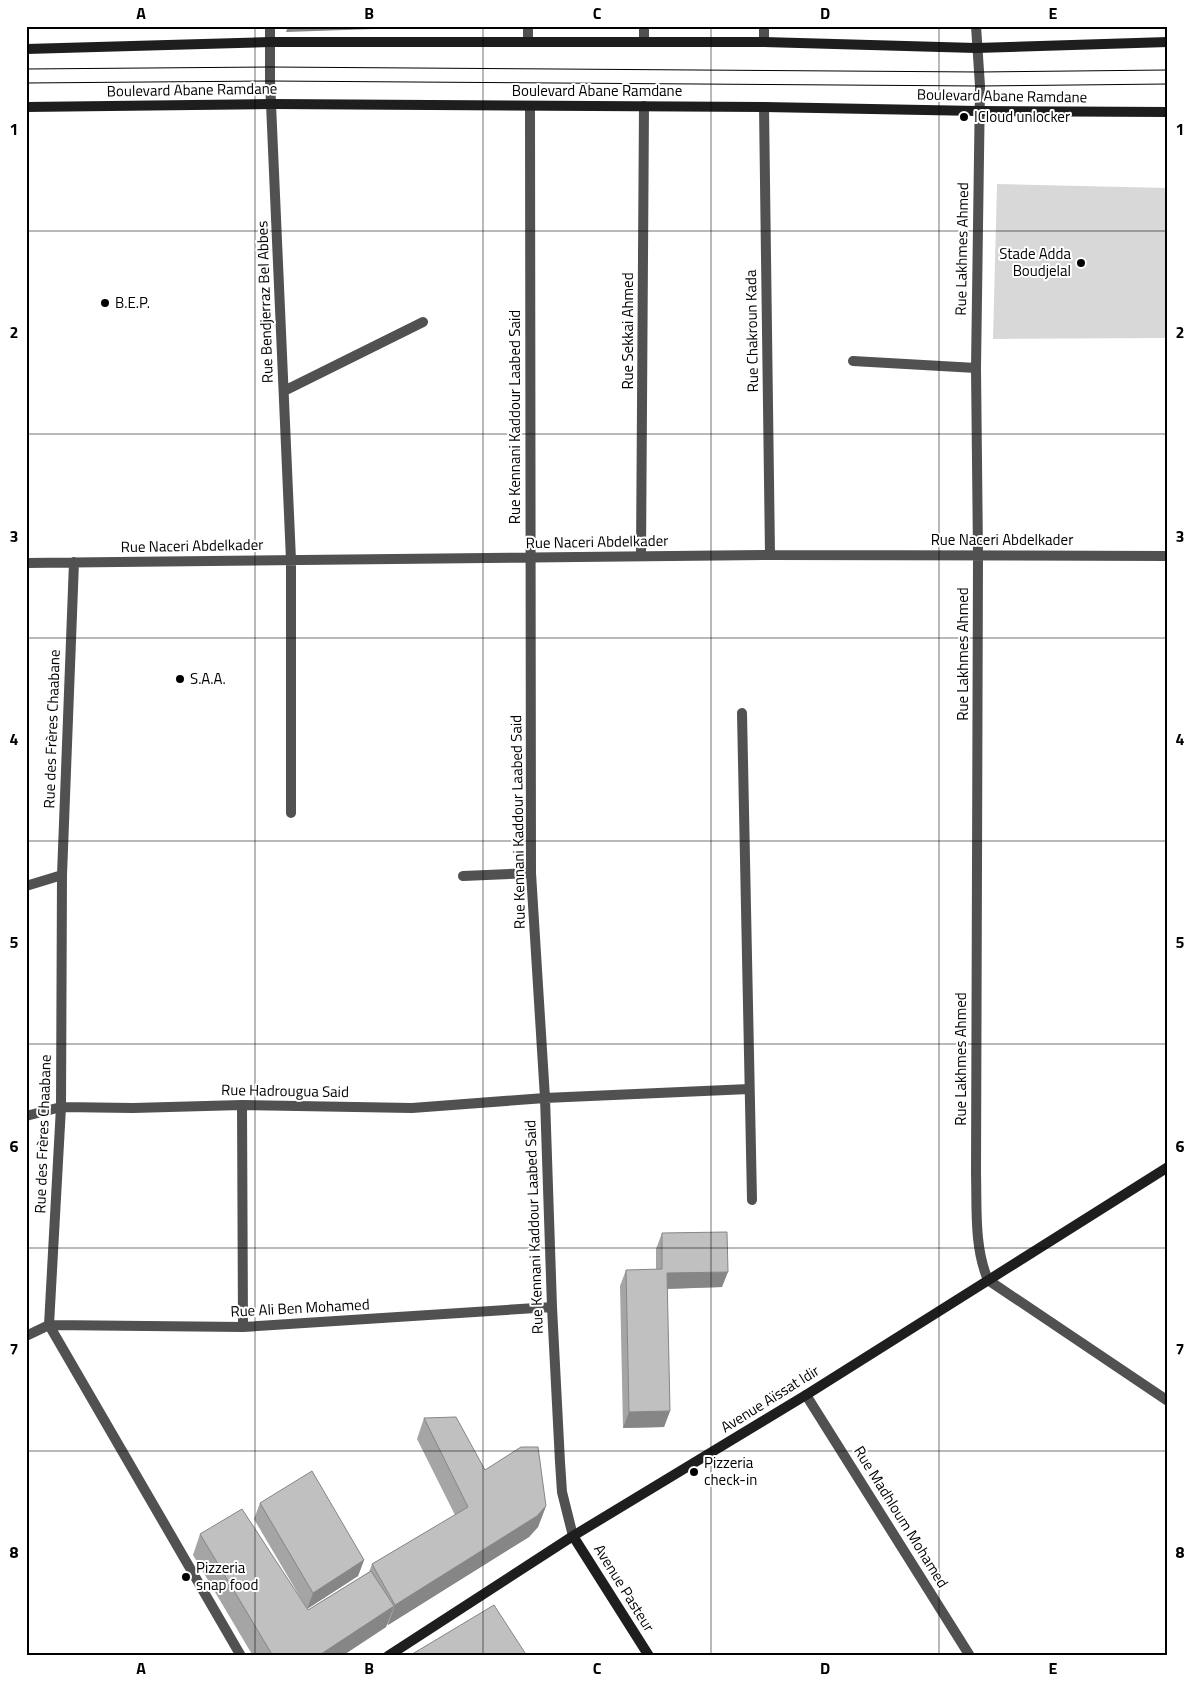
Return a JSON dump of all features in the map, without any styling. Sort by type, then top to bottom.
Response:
[{"type":"main road","points":[[26,49],[270,42],[764,42],[976,48],[1168,42]]},
{"type":"main road","name":"Boulevard Abane Ramdane","points":[[26,107],[272,104],[764,107],[978,112],[1168,112]]},
{"type":"main road","name":"Avenue Aïssat Idir","points":[[388,1656],[573,1536],[806,1394],[1168,1167]]},
{"type":"main road","name":"Avenue Pasteur","points":[[573,1536],[649,1656]]},
{"type":"street","name":"Rue Bendjerraz Bel Abbes","points":[[270,26],[291,560],[291,813]]},
{"type":"street","points":[[528,26],[528,42]]},
{"type":"street","points":[[644,26],[644,42]]},
{"type":"street","points":[[764,26],[764,42]]},
{"type":"street","name":"Rue Lakhmes Ahmed","points":[[976,26],[980,86],[978,112],[976,368],[978,555],[976,1173],[978,1232],[981,1258],[988,1280]]},
{"type":"street","name":"Rue Kennani Kaddour Laabed Said","points":[[530,106],[531,872],[545,1098],[552,1307],[562,1492],[573,1536]]},
{"type":"street","name":"Rue Sekkai Ahmed","points":[[641,556],[644,106]]},
{"type":"street","name":"Rue Chakroun Kada","points":[[764,107],[770,555]]},
{"type":"street","points":[[284,390],[423,322]]},
{"type":"street","points":[[854,361],[976,368]]},
{"type":"street","name":"Rue Naceri Abdelkader","points":[[26,563],[770,555],[1168,556]]},
{"type":"street","name":"Rue des Frères Chaabane","points":[[49,1325],[61,1107],[62,875],[74,562]]},
{"type":"street","points":[[742,713],[752,1200]]},
{"type":"street","points":[[463,876],[531,872]]},
{"type":"street","points":[[26,886],[62,875]]},
{"type":"street","name":"Rue Hadrougua Said","points":[[26,1116],[61,1107],[133,1108],[242,1105],[412,1108],[545,1098],[749,1089]]},
{"type":"street","points":[[242,1105],[243,1327]]},
{"type":"street","points":[[988,1280],[1168,1401]]},
{"type":"street","name":"Rue Ali Ben Mohamed","points":[[49,1325],[243,1327],[552,1307]]},
{"type":"street","points":[[26,1336],[49,1325],[241,1656]]},
{"type":"street","name":"Rue Madhloum Mohamed","points":[[806,1394],[970,1656]]},
{"type":"shaded area","name":"Stade Adda Boudjelal","points":[[997,184],[1168,188],[1168,338],[993,339]]},
{"type":"building","points":[[727,1232],[728,1272],[667,1273],[670,1411],[629,1412],[626,1270],[662,1269],[662,1233]]},
{"type":"building","points":[[456,1417],[485,1470],[521,1447],[538,1447],[546,1506],[537,1516],[395,1605],[372,1564],[468,1507],[424,1418]]},
{"type":"building","points":[[312,1471],[364,1560],[313,1593],[260,1503]]},
{"type":"building","points":[[242,1509],[308,1610],[371,1571],[394,1606],[318,1656],[273,1656],[200,1534]]},
{"type":"building","points":[[494,1605],[527,1656],[409,1656]]},
{"type":"tram line","points":[[26,69],[270,67],[979,72],[1168,70]]},
{"type":"tram line","points":[[26,83],[270,81],[980,86],[1168,84]]},
{"type":"place","name":"ICloud unlocker","points":[[964,117]]},
{"type":"place","name":"Stade Adda Boudjelal","points":[[1081,263]]},
{"type":"place","name":"B.E.P.","points":[[105,303]]},
{"type":"place","name":"S.A.A.","points":[[180,679]]},
{"type":"place","name":"Pizzeria check-in","points":[[694,1472]]},
{"type":"place","name":"Pizzeria snap food","points":[[186,1577]]}]
